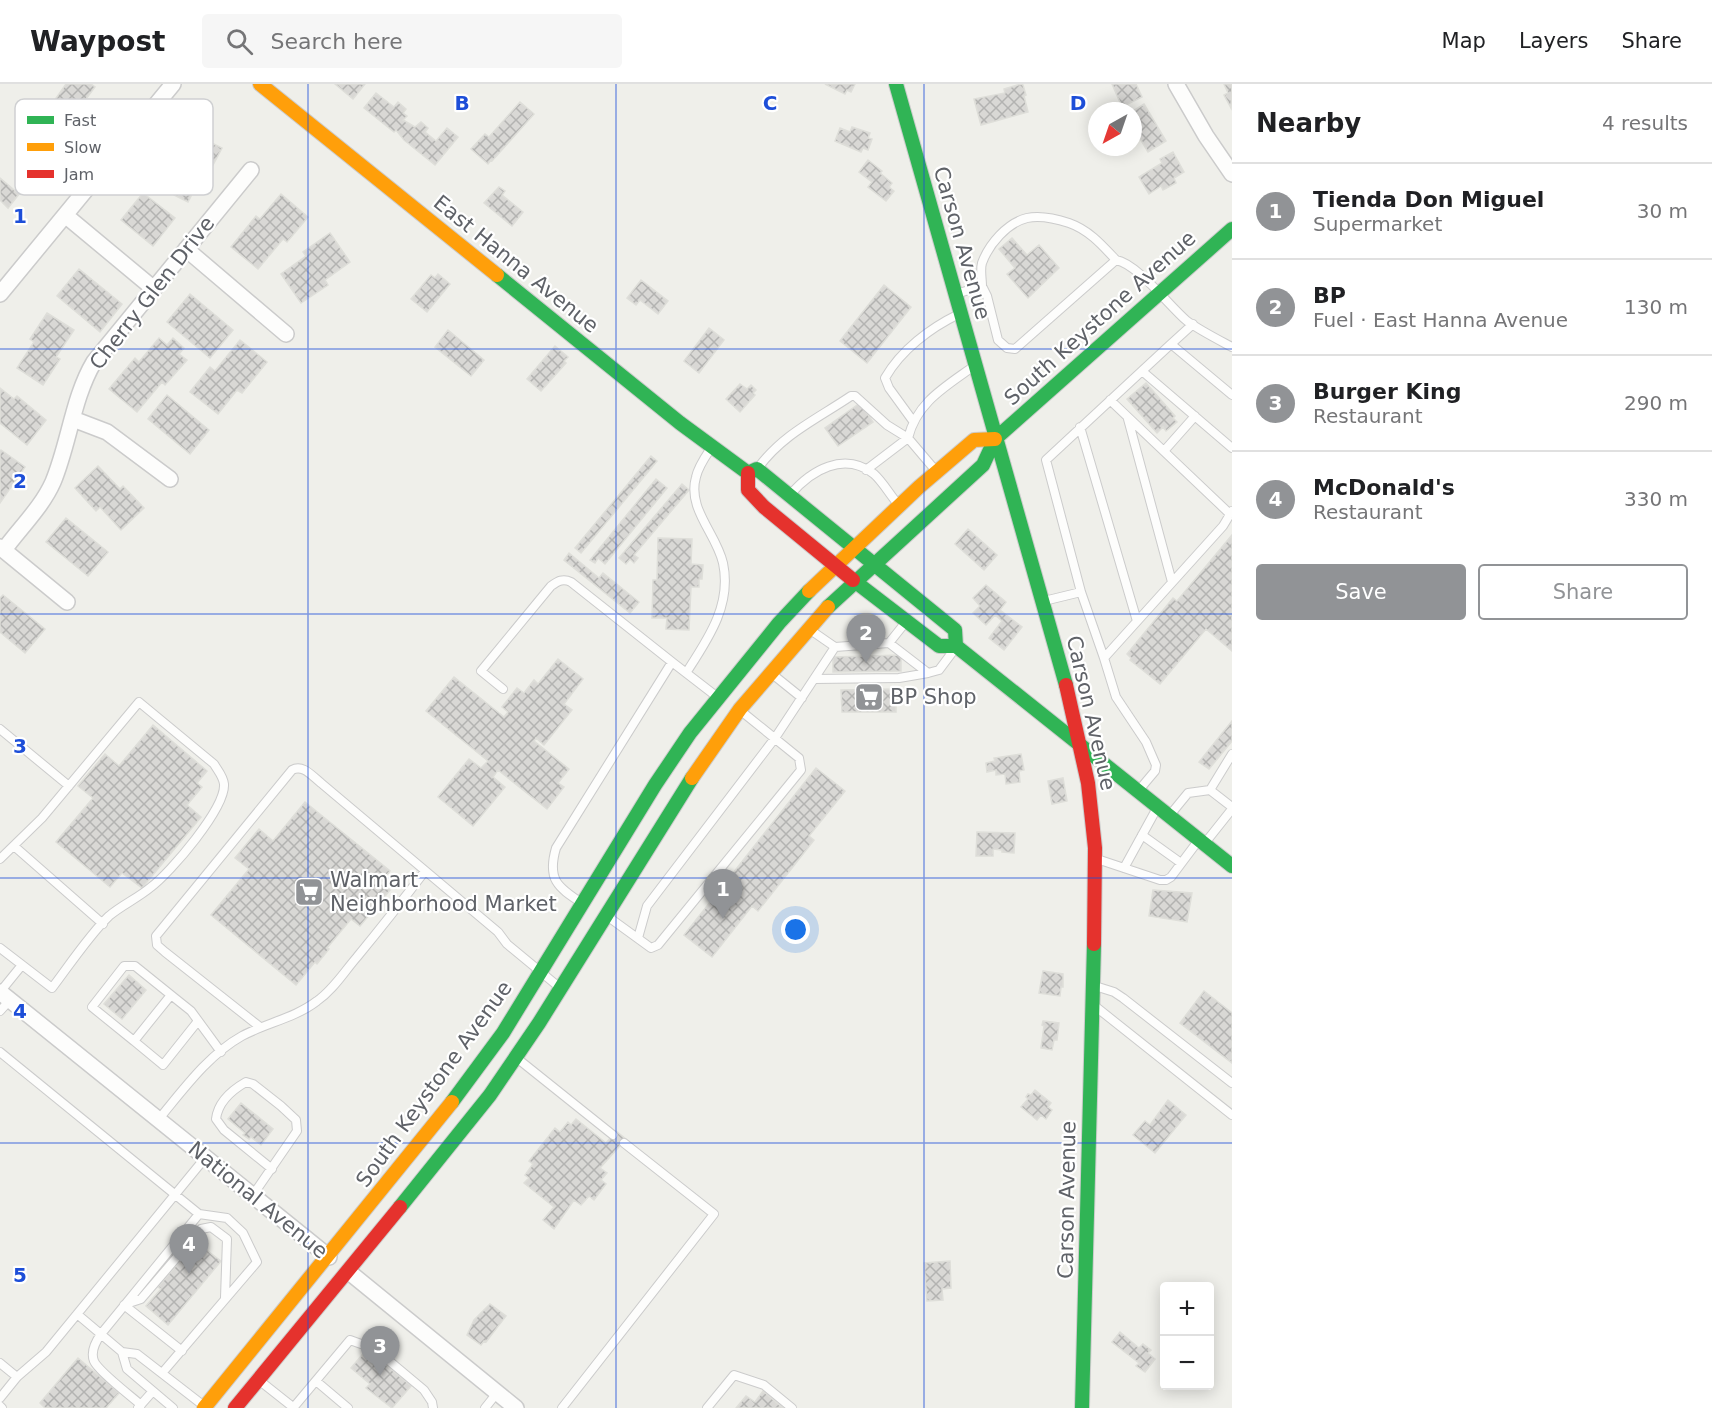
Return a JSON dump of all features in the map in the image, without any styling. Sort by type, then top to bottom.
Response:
[{"type":"main road","name":"East Hanna Avenue","points":[[260,84],[711,447],[790,495],[854,546],[955,630],[956,646]]},
{"type":"main road","name":"Carson Avenue","points":[[896,84],[1072,705],[1088,783],[1095,859],[1082,1408]]},
{"type":"main road","name":"South Keystone Avenue","points":[[235,1408],[468,1123],[516,1058],[687,784],[740,709],[808,628],[833,602],[983,465],[995,439],[1232,229]]},
{"type":"main road","name":"South Keystone Avenue","points":[[204,1408],[438,1121],[503,1033],[674,756],[718,697],[779,623],[854,546],[975,440],[995,439]]},
{"type":"main road","name":"East Hanna Avenue","points":[[752,471],[748,490],[764,507],[855,582],[939,646],[956,646],[1232,866]]},
{"type":"main road","points":[[584,903],[606,916]]},
{"type":"main road","name":"National Avenue","points":[[329,1257],[348,1272]]},
{"type":"street","points":[[161,99],[173,84]]},
{"type":"street","points":[[1176,84],[1206,136],[1232,174]]},
{"type":"street","name":"Cherry Glen Drive","points":[[2,548],[48,492],[87,375],[94,363],[250,170]]},
{"type":"street","points":[[0,294],[81,195]]},
{"type":"street","points":[[65,215],[154,289]]},
{"type":"street","points":[[186,249],[286,334]]},
{"type":"street","points":[[73,419],[107,432],[170,479]]},
{"type":"street","points":[[2,548],[67,602]]},
{"type":"street","name":"National Avenue","points":[[3,1001],[158,1120],[329,1257]]},
{"type":"street","name":"National Avenue","points":[[348,1272],[516,1408]]},
{"type":"lane","points":[[1116,260],[1015,349],[1007,348],[998,340],[987,296],[982,286],[981,265],[990,245],[1006,230],[1027,218],[1051,219],[1071,224],[1096,238],[1116,260],[1134,270],[1193,324],[1232,347]]},
{"type":"lane","points":[[955,294],[982,286]]},
{"type":"lane","points":[[913,421],[889,388],[885,378],[890,368],[921,337],[937,324],[960,314]]},
{"type":"lane","points":[[1138,791],[1155,771],[1156,765],[1146,742],[1116,697],[1081,592],[1046,460],[1193,324]]},
{"type":"lane","points":[[1171,344],[1232,395]]},
{"type":"lane","points":[[866,470],[908,438],[916,413],[936,394],[975,366]]},
{"type":"lane","points":[[1142,371],[1232,448]]},
{"type":"lane","points":[[752,471],[771,450],[791,434],[851,396],[859,398],[887,425],[908,438],[937,472]]},
{"type":"lane","points":[[1104,658],[1223,526],[1231,512],[1110,400]]},
{"type":"lane","points":[[1164,451],[1195,416]]},
{"type":"lane","points":[[1128,419],[1172,582]]},
{"type":"lane","points":[[1080,427],[1137,621]]},
{"type":"lane","points":[[686,673],[711,636],[720,615],[724,592],[723,563],[711,533],[699,512],[694,494],[696,476],[711,447]]},
{"type":"lane","points":[[790,495],[810,475],[822,468],[845,464],[860,466],[875,475],[899,506]]},
{"type":"lane","points":[[503,689],[481,671],[551,586],[558,581],[566,580],[718,697]]},
{"type":"lane","points":[[1042,602],[1081,592]]},
{"type":"lane","points":[[889,643],[907,621]]},
{"type":"lane","points":[[808,628],[836,647],[889,643],[928,673]]},
{"type":"lane","points":[[814,679],[899,678],[928,673],[939,670],[956,646]]},
{"type":"lane","points":[[638,938],[647,906],[775,738],[836,647]]},
{"type":"lane","points":[[584,903],[568,894],[555,881],[552,860],[556,848],[672,662]]},
{"type":"lane","points":[[771,673],[802,698]]},
{"type":"lane","points":[[0,860],[42,818],[139,702],[214,764],[222,775],[224,785],[222,798],[206,825],[152,887],[109,916],[52,988],[0,948]]},
{"type":"lane","points":[[606,916],[651,948],[658,945],[801,770],[800,758],[740,709]]},
{"type":"lane","points":[[0,729],[69,786]]},
{"type":"lane","points":[[1169,816],[1188,793],[1210,789],[1232,754]]},
{"type":"lane","points":[[260,1027],[165,952],[157,945],[156,936],[296,768],[301,768],[425,871],[561,989]]},
{"type":"lane","points":[[1095,859],[1166,880],[1171,877],[1232,808],[1210,789]]},
{"type":"lane","points":[[1124,868],[1158,807]]},
{"type":"lane","points":[[1142,835],[1181,863]]},
{"type":"lane","points":[[14,846],[103,924]]},
{"type":"lane","points":[[158,1120],[193,1079],[220,1052],[240,1037],[302,1011],[318,1001],[380,930],[425,871]]},
{"type":"lane","points":[[3,1001],[22,965]]},
{"type":"lane","points":[[198,1021],[163,1065],[92,1007],[124,966],[135,966],[191,1011],[220,1052]]},
{"type":"lane","points":[[1093,985],[1124,998],[1232,1083]]},
{"type":"lane","points":[[134,1041],[171,995]]},
{"type":"lane","points":[[1093,1004],[1232,1115]]},
{"type":"lane","points":[[0,1052],[199,1214],[227,1218],[243,1233],[257,1262],[163,1372]]},
{"type":"lane","points":[[516,1058],[613,1134]]},
{"type":"lane","points":[[253,1196],[272,1169],[297,1131],[296,1120],[253,1084],[246,1082],[226,1097],[217,1111],[216,1119],[224,1130],[272,1169]]},
{"type":"lane","points":[[562,1408],[714,1214],[624,1143]]},
{"type":"lane","points":[[0,1398],[17,1377],[46,1352],[206,1158]]},
{"type":"lane","points":[[153,1391],[139,1406],[100,1369],[94,1361],[93,1351],[101,1334],[199,1214]]},
{"type":"lane","points":[[124,1305],[141,1299],[201,1229],[211,1227],[228,1239],[225,1299]]},
{"type":"lane","points":[[124,1305],[182,1351]]},
{"type":"lane","points":[[77,1314],[122,1352],[137,1354],[163,1372],[204,1408]]},
{"type":"lane","points":[[259,1380],[293,1408],[350,1340],[375,1349],[424,1390],[433,1408]]},
{"type":"lane","points":[[122,1352],[127,1369],[173,1408]]},
{"type":"lane","points":[[0,1363],[17,1377]]},
{"type":"lane","points":[[707,1408],[734,1375],[764,1385],[792,1408]]},
{"type":"lane","points":[[316,1381],[348,1408]]},
{"type":"lane","points":[[485,1408],[497,1393]]},
{"type":"building","points":[[66,84],[91,84],[95,87],[86,99],[55,99]]},
{"type":"building","points":[[335,84],[365,84],[353,99]]},
{"type":"building","points":[[825,84],[855,84],[851,92],[847,90],[845,94]]},
{"type":"building","points":[[1021,84],[1026,95],[1024,96],[1028,112],[981,125],[974,99],[1005,93],[1004,89]]},
{"type":"building","points":[[1112,84],[1136,84],[1142,97],[1132,102],[1120,102]]},
{"type":"building","points":[[1224,84],[1232,84],[1231,108],[1224,95],[1228,93]]},
{"type":"building","points":[[376,93],[394,107],[398,102],[406,109],[403,113],[407,116],[403,120],[415,127],[421,122],[428,128],[425,132],[436,141],[447,128],[458,137],[435,165],[404,140],[396,130],[394,132],[364,108]]},
{"type":"building","points":[[520,102],[534,114],[488,164],[471,149],[485,134],[489,137]]},
{"type":"building","points":[[1144,104],[1166,141],[1148,152],[1142,142],[1142,105]]},
{"type":"building","points":[[852,127],[870,133],[868,138],[872,139],[868,150],[863,148],[861,152],[835,141],[840,128],[850,132]]},
{"type":"building","points":[[213,144],[222,148],[213,165]]},
{"type":"building","points":[[1173,152],[1184,172],[1174,178],[1176,183],[1163,190],[1161,186],[1149,194],[1139,177],[1162,163],[1160,159]]},
{"type":"building","points":[[868,160],[892,183],[889,187],[894,191],[886,201],[868,187],[872,182],[859,172]]},
{"type":"building","points":[[0,178],[15,191],[15,195],[18,195],[8,208],[0,200]]},
{"type":"building","points":[[499,187],[505,191],[502,195],[523,212],[512,226],[484,203]]},
{"type":"building","points":[[281,194],[308,217],[287,242],[283,239],[258,269],[231,247],[256,216],[260,219]]},
{"type":"building","points":[[141,195],[146,195],[175,218],[153,246],[121,220]]},
{"type":"building","points":[[174,195],[192,195],[188,202]]},
{"type":"building","points":[[330,233],[350,262],[325,280],[328,285],[301,303],[281,274],[306,256],[303,252]]},
{"type":"building","points":[[1012,238],[1027,255],[1039,245],[1059,268],[1028,298],[1007,274],[1015,268],[999,249]]},
{"type":"building","points":[[79,269],[122,304],[100,332],[57,296]]},
{"type":"building","points":[[438,274],[450,284],[427,312],[411,299],[431,275],[435,278]]},
{"type":"building","points":[[641,280],[668,301],[658,314],[640,300],[636,305],[627,298]]},
{"type":"building","points":[[884,285],[911,307],[867,363],[840,341]]},
{"type":"building","points":[[190,294],[233,330],[210,358],[167,322]]},
{"type":"building","points":[[47,313],[74,330],[56,357],[60,359],[43,385],[17,368],[34,342],[30,339]]},
{"type":"building","points":[[709,328],[724,340],[699,373],[684,361]]},
{"type":"building","points":[[448,330],[484,360],[471,376],[435,347]]},
{"type":"building","points":[[159,338],[167,345],[173,338],[184,348],[179,354],[187,360],[165,385],[162,382],[137,412],[109,389],[135,358],[139,362]]},
{"type":"building","points":[[240,340],[267,362],[242,393],[237,390],[218,414],[190,392],[210,367],[215,371]]},
{"type":"building","points":[[555,346],[568,357],[564,361],[566,363],[541,391],[527,379]]},
{"type":"building","points":[[1146,383],[1175,416],[1173,418],[1177,422],[1166,431],[1163,427],[1157,433],[1127,399]]},
{"type":"building","points":[[740,384],[747,389],[751,385],[756,390],[753,393],[755,395],[740,412],[726,399]]},
{"type":"building","points":[[0,388],[14,399],[17,396],[46,420],[27,445],[0,423]]},
{"type":"building","points":[[167,395],[209,430],[190,454],[148,419]]},
{"type":"building","points":[[860,403],[873,422],[838,446],[825,428]]},
{"type":"building","points":[[0,451],[25,467],[0,503]]},
{"type":"building","points":[[651,456],[657,461],[581,553],[575,548]]},
{"type":"building","points":[[98,466],[120,489],[123,486],[144,508],[121,530],[100,507],[96,511],[75,488]]},
{"type":"building","points":[[656,479],[667,488],[605,564],[598,558],[595,563],[590,560]]},
{"type":"building","points":[[682,484],[689,490],[634,555],[638,558],[634,563],[630,559],[626,564],[619,558]]},
{"type":"building","points":[[66,518],[108,552],[88,576],[46,542]]},
{"type":"building","points":[[968,529],[997,555],[984,570],[955,544]]},
{"type":"building","points":[[1232,535],[1232,651],[1206,629],[1160,684],[1130,660],[1127,654],[1173,598],[1177,601]]},
{"type":"building","points":[[658,538],[692,539],[691,564],[703,565],[699,587],[691,587],[689,630],[666,629],[667,618],[652,618],[653,580],[657,580]]},
{"type":"building","points":[[569,553],[599,578],[603,573],[639,602],[630,613],[564,560]]},
{"type":"building","points":[[986,585],[1006,602],[1000,610],[1022,627],[1004,650],[989,638],[1002,621],[995,615],[986,625],[973,613],[980,606],[973,598]]},
{"type":"building","points":[[3,595],[45,629],[25,653],[0,632],[0,598]]},
{"type":"building","points":[[901,655],[901,671],[833,672],[833,657]]},
{"type":"building","points":[[558,659],[583,679],[564,704],[572,710],[544,745],[536,738],[534,741],[569,769],[558,783],[564,787],[547,809],[498,770],[493,777],[505,787],[473,826],[438,797],[469,759],[481,768],[488,761],[426,711],[454,677],[504,717],[508,712],[502,707],[517,688],[524,693],[534,680],[538,684]]},
{"type":"building","points":[[896,689],[896,712],[842,712],[841,690]]},
{"type":"building","points":[[1232,721],[1232,741],[1209,769],[1199,762]]},
{"type":"building","points":[[153,725],[207,771],[197,783],[202,787],[187,805],[201,817],[142,888],[122,873],[110,887],[56,842],[93,798],[78,786],[105,754],[119,766]]},
{"type":"building","points":[[1021,754],[1024,770],[1019,771],[1020,782],[1006,784],[1005,774],[996,775],[996,770],[987,772],[986,763],[995,761],[994,758]]},
{"type":"building","points":[[816,768],[845,791],[809,836],[814,840],[758,911],[752,906],[712,957],[684,935]]},
{"type":"building","points":[[1063,778],[1067,801],[1052,804],[1048,781]]},
{"type":"building","name":"Walmart Neighborhood Market","points":[[305,802],[390,871],[381,883],[390,890],[360,926],[351,919],[317,964],[315,962],[296,985],[211,915],[249,869],[235,858],[259,829],[273,841]]},
{"type":"building","points":[[977,832],[1015,833],[1014,853],[993,849],[993,856],[976,856]]},
{"type":"building","points":[[1153,890],[1192,893],[1187,922],[1149,916]]},
{"type":"building","points":[[1043,971],[1063,974],[1060,996],[1039,993]]},
{"type":"building","points":[[129,975],[146,990],[122,1019],[104,1004]]},
{"type":"building","points":[[1204,991],[1232,1013],[1232,1063],[1180,1023]]},
{"type":"building","points":[[1043,1021],[1059,1023],[1057,1040],[1054,1040],[1052,1050],[1041,1048]]},
{"type":"building","points":[[1035,1090],[1051,1103],[1048,1107],[1052,1110],[1046,1119],[1041,1115],[1037,1120],[1021,1107],[1028,1099],[1026,1097],[1028,1094],[1031,1095]]},
{"type":"building","points":[[1168,1100],[1186,1115],[1155,1153],[1133,1135],[1145,1121],[1150,1125]]},
{"type":"building","points":[[241,1103],[273,1129],[261,1145],[251,1137],[249,1139],[243,1135],[245,1133],[228,1119]]},
{"type":"building","points":[[576,1119],[606,1143],[616,1131],[626,1139],[600,1168],[607,1173],[601,1180],[606,1184],[594,1200],[589,1196],[581,1205],[574,1200],[554,1229],[543,1220],[554,1207],[524,1183],[529,1178],[525,1175],[533,1164],[529,1161],[555,1128],[560,1132],[568,1122],[571,1125]]},
{"type":"building","points":[[196,1242],[221,1261],[168,1325],[146,1306],[161,1289],[158,1287]]},
{"type":"building","points":[[950,1261],[951,1288],[942,1289],[943,1300],[927,1301],[924,1263]]},
{"type":"building","points":[[490,1304],[506,1316],[486,1342],[484,1341],[481,1345],[467,1335],[474,1320]]},
{"type":"building","points":[[1120,1332],[1139,1348],[1143,1344],[1151,1350],[1148,1353],[1155,1359],[1145,1372],[1136,1366],[1139,1363],[1112,1342]]},
{"type":"building","points":[[367,1349],[411,1386],[392,1408],[366,1388],[370,1384],[351,1368]]},
{"type":"building","points":[[78,1358],[119,1393],[106,1408],[45,1408],[40,1403]]},
{"type":"building","points":[[763,1391],[783,1408],[736,1408],[746,1396],[755,1402]]},
{"type":"traffic: fast","points":[[896,84],[1066,685]]},
{"type":"traffic: fast","points":[[828,607],[983,465],[995,439],[1232,229]]},
{"type":"traffic: fast","points":[[497,275],[680,423],[748,473]]},
{"type":"traffic: fast","points":[[748,473],[757,469],[955,630],[956,646]]},
{"type":"traffic: fast","points":[[853,580],[939,646],[956,646],[1232,866]]},
{"type":"traffic: fast","points":[[452,1102],[503,1033],[655,785],[690,733],[779,623],[809,591]]},
{"type":"traffic: fast","points":[[400,1207],[490,1095],[539,1023],[692,778]]},
{"type":"traffic: fast","points":[[1082,1408],[1094,944]]},
{"type":"traffic: slow","points":[[260,84],[497,275]]},
{"type":"traffic: slow","points":[[809,591],[919,487],[974,440],[995,439]]},
{"type":"traffic: slow","points":[[692,778],[740,709],[828,607]]},
{"type":"traffic: slow","points":[[204,1408],[452,1102]]},
{"type":"traffic: jam","points":[[748,473],[748,490],[764,507],[853,580]]},
{"type":"traffic: jam","points":[[1066,685],[1088,783],[1095,848],[1094,944]]},
{"type":"traffic: jam","points":[[235,1408],[400,1207]]},
{"type":"place","name":"BP","points":[[866,663]]},
{"type":"place","name":"BP Shop","points":[[869,697]]},
{"type":"place","name":"Walmart Neighborhood Market","points":[[309,892]]},
{"type":"place","name":"Tienda Don Miguel","points":[[723,919]]},
{"type":"place","name":"McDonald's","points":[[189,1274]]},
{"type":"place","name":"Burger King","points":[[380,1376]]}]
